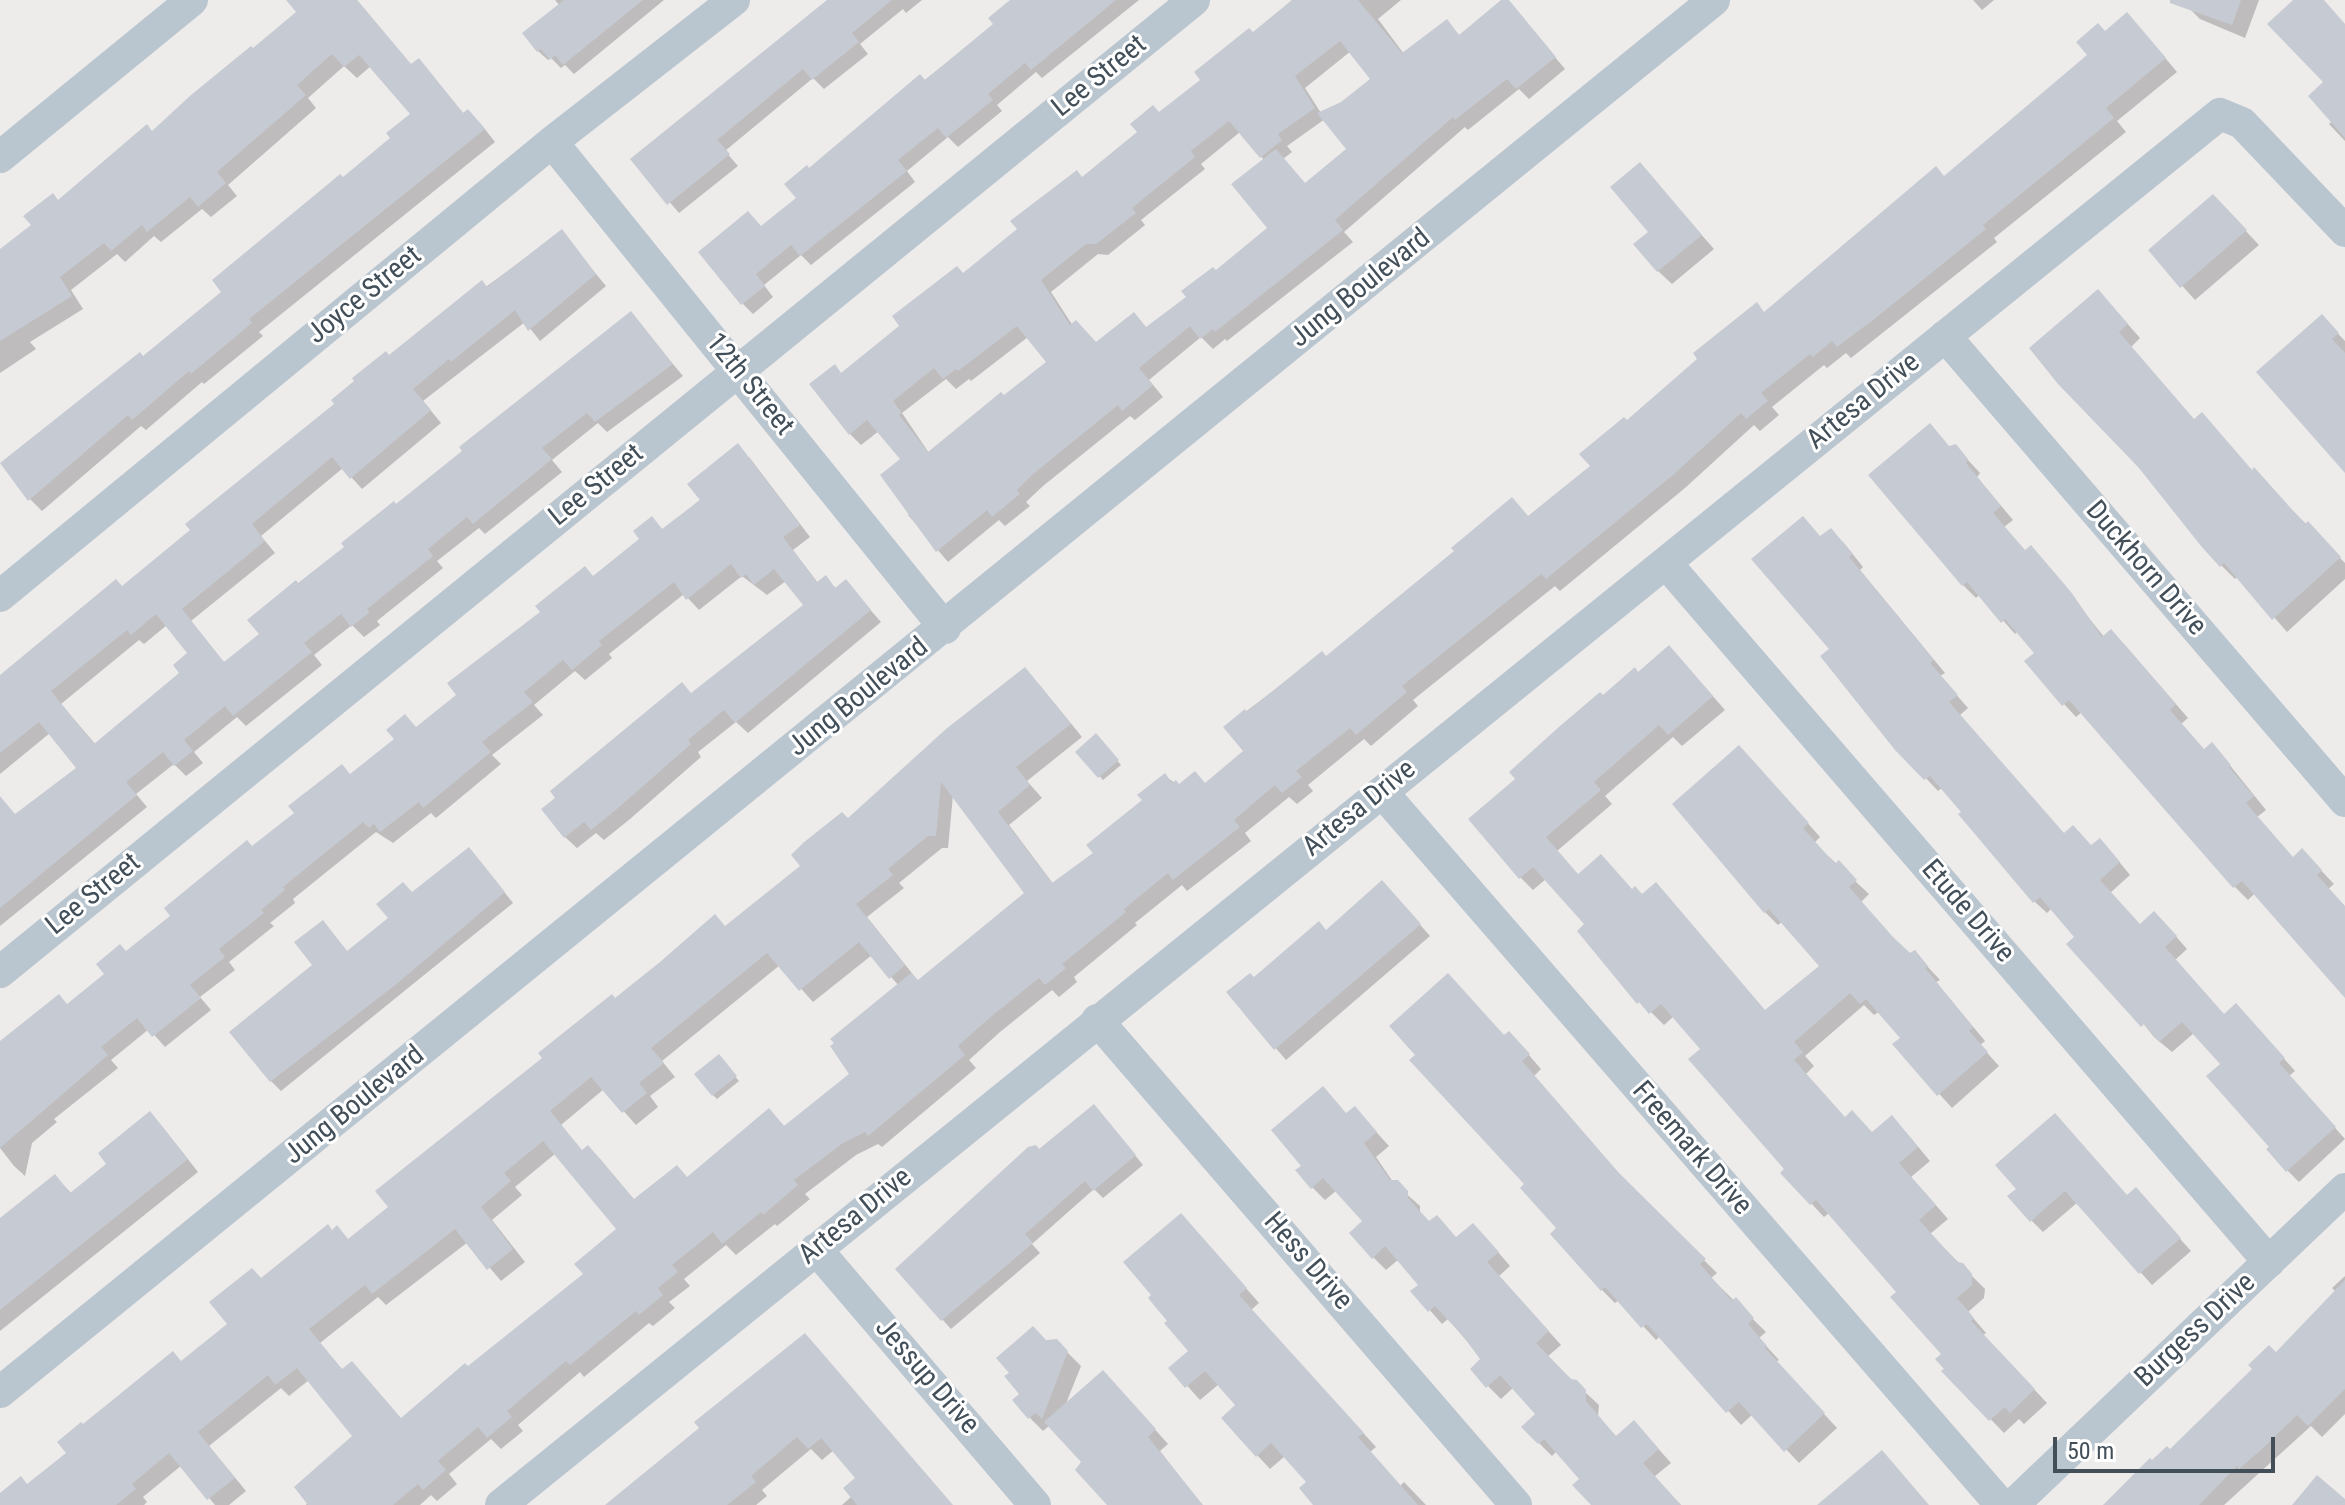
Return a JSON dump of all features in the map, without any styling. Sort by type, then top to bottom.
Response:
[{"type":"street","points":[[0,157],[192,0]]},
{"type":"street","name":"Joyce Street","points":[[0,596],[552,142],[734,0]]},
{"type":"street","name":"Lee Street","points":[[0,972],[1194,0]]},
{"type":"street","name":"Jung Boulevard","points":[[0,1392],[945,628],[1714,0]]},
{"type":"street","name":"Artesa Drive","points":[[501,1505],[2220,114],[2242,123],[2344,228]]},
{"type":"street","name":"12th Street","points":[[552,142],[945,628]]},
{"type":"street","name":"Duckhorn Drive","points":[[1945,336],[2345,801]]},
{"type":"street","name":"Etude Drive","points":[[1666,563],[2269,1262]]},
{"type":"street","name":"Freemark Drive","points":[[1382,792],[2001,1505]]},
{"type":"street","name":"Hess Drive","points":[[1097,1020],[1516,1505]]},
{"type":"street","name":"Burgess Drive","points":[[2013,1505],[2345,1189]]},
{"type":"street","name":"Jessup Drive","points":[[816,1249],[1034,1505]]},
{"type":"building","points":[[286,0],[357,0],[411,64],[419,58],[463,113],[468,109],[485,129],[249,319],[252,323],[191,374],[189,371],[132,420],[128,415],[28,501],[0,463],[140,352],[143,356],[221,292],[212,280],[340,174],[343,177],[390,138],[386,133],[410,114],[359,55],[344,67],[332,54],[297,85],[306,95],[217,172],[226,183],[198,207],[190,197],[147,232],[142,225],[111,251],[104,243],[60,277],[72,296],[0,341],[0,249],[31,225],[23,216],[53,193],[58,200],[147,124],[152,131],[191,95],[296,12]]},
{"type":"building","points":[[564,0],[643,0],[563,65],[555,55],[550,60],[541,49],[537,52],[522,33]]},
{"type":"building","points":[[827,0],[892,0],[852,33],[859,42],[812,80],[803,69],[717,140],[730,154],[667,205],[630,159]]},
{"type":"building","points":[[1010,0],[1116,0],[1031,70],[1025,63],[988,94],[993,100],[946,138],[938,128],[898,160],[907,171],[800,256],[791,245],[756,274],[765,286],[741,305],[698,252],[748,211],[761,226],[796,198],[784,184],[807,165],[809,168],[920,74],[925,80],[993,24],[988,18]]},
{"type":"building","points":[[1292,0],[1358,0],[1402,53],[1447,19],[1459,35],[1501,0],[1509,0],[1556,57],[1516,89],[1507,79],[1455,120],[1453,117],[1335,220],[1343,230],[1215,332],[1213,329],[1200,339],[1190,326],[1139,368],[1153,385],[1122,411],[1118,405],[1032,475],[1017,490],[1020,494],[992,517],[987,510],[936,552],[880,475],[900,459],[867,420],[849,435],[809,384],[835,364],[841,373],[899,326],[892,316],[957,266],[963,273],[1017,229],[1010,221],[1077,170],[1082,177],[1137,132],[1130,124],[1153,105],[1159,112],[1200,80],[1194,72],[1249,28],[1253,32]],"holes":[[[1340,41],[1370,79],[1341,102],[1317,113],[1346,149],[1305,183],[1276,149],[1231,184],[1267,228],[1216,270],[1213,267],[1181,291],[1186,297],[1146,327],[1134,312],[1096,342],[1076,320],[1070,325],[1041,280],[1086,244],[1096,244],[1136,213],[1132,208],[1195,157],[1191,151],[1229,121],[1260,158],[1282,140],[1278,134],[1315,108],[1295,76]],[[1017,326],[1046,362],[1004,395],[1001,392],[928,452],[899,415],[902,413],[893,401],[934,368],[943,379],[956,369],[958,371]]]},
{"type":"building","points":[[2170,0],[2241,0],[2232,25],[2170,3]]},
{"type":"building","points":[[2293,0],[2324,0],[2345,24],[2345,138],[2308,96],[2323,82],[2267,24]]},
{"type":"building","points":[[2127,12],[2166,58],[2106,108],[2114,118],[1983,225],[1986,229],[1873,320],[1837,347],[1832,341],[1813,357],[1810,354],[1761,393],[1768,401],[1746,419],[1741,413],[1673,475],[1546,579],[1541,574],[1402,686],[1407,692],[1356,735],[1350,728],[1296,771],[1302,777],[1282,793],[1275,785],[1234,820],[1240,827],[1173,880],[1168,873],[1062,964],[1066,968],[1045,985],[1039,978],[987,1020],[958,1046],[965,1055],[868,1136],[865,1132],[843,1143],[794,1180],[798,1185],[763,1215],[761,1212],[722,1244],[713,1232],[672,1265],[678,1272],[658,1288],[663,1295],[639,1315],[636,1311],[570,1365],[566,1361],[507,1411],[512,1417],[487,1438],[478,1427],[438,1461],[446,1470],[423,1490],[418,1484],[393,1505],[308,1505],[294,1487],[352,1436],[297,1368],[275,1385],[268,1375],[198,1432],[235,1478],[207,1500],[169,1453],[132,1484],[136,1489],[116,1505],[0,1505],[0,1493],[21,1476],[27,1484],[66,1453],[57,1442],[81,1422],[83,1424],[173,1351],[181,1361],[227,1324],[209,1302],[252,1268],[261,1278],[328,1224],[332,1230],[337,1225],[348,1239],[388,1207],[375,1191],[542,1058],[538,1053],[612,994],[615,998],[715,914],[725,926],[800,866],[791,855],[803,843],[842,812],[848,818],[946,729],[1025,667],[1071,724],[1016,767],[1030,785],[998,812],[1052,883],[1093,853],[1086,845],[1142,800],[1137,795],[1165,773],[1172,783],[1176,780],[1179,784],[1195,771],[1205,783],[1243,751],[1223,727],[1245,709],[1247,712],[1322,651],[1326,656],[1454,551],[1451,548],[1512,497],[1528,516],[1590,466],[1579,454],[1624,417],[1627,420],[1697,359],[1693,353],[1757,302],[1764,312],[1936,166],[1944,176],[2087,55],[2076,42],[2098,23],[2105,31]],"holes":[[[941,782],[1024,893],[918,980],[911,973],[830,1039],[834,1043],[830,1046],[849,1074],[784,1126],[769,1108],[687,1177],[677,1165],[634,1199],[588,1145],[582,1150],[550,1111],[591,1077],[622,1113],[647,1093],[639,1083],[664,1063],[651,1048],[767,953],[799,991],[859,942],[889,979],[905,965],[856,904],[893,875],[888,869],[928,836],[936,836]],[[543,1141],[616,1229],[574,1264],[583,1274],[468,1366],[465,1363],[401,1418],[352,1361],[342,1369],[309,1329],[365,1285],[372,1294],[455,1229],[487,1270],[513,1249],[481,1207],[511,1181],[504,1173]]]},
{"type":"building","points":[[1640,162],[1702,235],[1657,272],[1633,244],[1648,232],[1610,187]]},
{"type":"building","points":[[2213,194],[2247,230],[2180,288],[2148,250]]},
{"type":"building","points":[[562,229],[596,274],[528,331],[515,310],[413,389],[431,410],[350,479],[332,457],[252,524],[265,541],[182,609],[224,662],[259,634],[247,620],[296,580],[298,583],[344,547],[341,543],[394,501],[396,504],[462,451],[459,447],[631,311],[673,364],[595,422],[587,413],[542,448],[552,459],[473,524],[467,517],[428,549],[433,556],[367,609],[370,612],[351,627],[341,614],[304,643],[312,652],[233,716],[225,706],[184,740],[193,751],[174,766],[163,752],[126,782],[137,795],[0,908],[0,796],[15,814],[76,768],[39,722],[0,753],[0,675],[116,579],[122,586],[190,530],[185,524],[334,404],[331,400],[354,381],[352,378],[386,351],[389,355],[482,280],[487,287]],"holes":[[[156,614],[187,653],[173,665],[179,673],[94,744],[51,691],[127,630],[131,635]]]},
{"type":"building","points":[[2098,289],[2128,324],[2119,332],[2194,419],[2202,412],[2252,470],[2254,467],[2305,524],[2308,521],[2341,557],[2272,620],[2224,563],[2220,567],[2201,546],[2139,468],[2058,384],[2029,348]]},
{"type":"building","points":[[2322,314],[2339,333],[2332,339],[2345,353],[2345,473],[2256,372]]},
{"type":"building","points":[[1930,423],[1949,446],[1956,444],[1968,459],[1966,463],[2001,506],[1993,513],[2025,550],[2031,545],[2071,592],[2102,637],[2111,629],[2176,704],[2170,710],[2204,749],[2212,742],[2254,796],[2246,803],[2293,857],[2302,848],[2322,870],[2317,875],[2345,906],[2345,998],[2242,881],[2233,888],[2069,700],[2062,706],[2024,661],[2034,653],[2005,619],[2001,623],[1967,582],[1962,586],[1868,475]]},
{"type":"building","points":[[738,443],[800,525],[783,537],[817,582],[826,575],[835,588],[846,579],[871,610],[735,723],[724,710],[688,740],[691,744],[591,830],[584,822],[564,838],[541,809],[555,798],[550,791],[682,682],[691,693],[803,605],[774,569],[754,585],[746,574],[741,578],[731,564],[686,600],[674,582],[599,641],[602,645],[572,670],[563,660],[524,692],[533,702],[482,742],[491,752],[423,808],[419,802],[380,832],[374,824],[369,828],[363,822],[283,887],[285,890],[261,910],[264,913],[219,949],[225,957],[190,985],[201,998],[152,1037],[137,1018],[101,1047],[108,1055],[0,1148],[0,1041],[59,994],[67,1004],[104,974],[96,964],[120,944],[126,951],[170,916],[164,908],[247,840],[252,846],[294,813],[288,806],[342,764],[350,774],[394,739],[386,730],[405,714],[416,727],[456,695],[447,683],[540,612],[535,606],[585,566],[593,576],[639,539],[633,531],[652,516],[662,529],[700,500],[687,484]]},
{"type":"building","points":[[1803,516],[1820,536],[1831,528],[1853,554],[1849,557],[1934,660],[1930,663],[1958,695],[1949,702],[2064,833],[2073,825],[2091,845],[2100,838],[2120,862],[2100,880],[2140,924],[2154,911],[2177,936],[2165,947],[2224,1014],[2236,1003],[2285,1058],[2279,1063],[2336,1127],[2286,1172],[2266,1149],[2269,1147],[2206,1076],[2220,1064],[2182,1022],[2159,1042],[2144,1024],[2141,1027],[2066,944],[2074,937],[2040,897],[2033,903],[1930,776],[1924,780],[1895,750],[1820,656],[1829,649],[1751,559]]},
{"type":"building","points":[[1669,645],[1713,696],[1668,735],[1659,725],[1594,782],[1601,790],[1546,837],[1578,874],[1601,854],[1632,889],[1635,886],[1642,894],[1656,882],[1765,1010],[1819,966],[1769,909],[1764,913],[1672,804],[1739,745],[1809,823],[1803,828],[1835,864],[1839,860],[1857,880],[1849,887],[1893,937],[1910,953],[1915,950],[1928,966],[1925,968],[1973,1027],[1969,1031],[1988,1052],[1937,1096],[1892,1044],[1900,1038],[1866,999],[1860,1004],[1850,993],[1794,1042],[1803,1052],[1794,1060],[1845,1117],[1852,1110],[1872,1132],[1892,1115],[1918,1147],[1899,1163],[1936,1205],[1919,1220],[1972,1274],[1972,1285],[1957,1298],[1974,1318],[1971,1321],[2035,1389],[2010,1413],[2005,1407],[1989,1421],[1941,1371],[1944,1369],[1935,1359],[1941,1354],[1890,1297],[1896,1292],[1816,1200],[1810,1205],[1780,1173],[1784,1169],[1688,1059],[1700,1049],[1661,1004],[1649,1014],[1639,1002],[1637,1004],[1577,931],[1584,924],[1533,867],[1519,879],[1468,819],[1515,779],[1509,772],[1560,726],[1600,692],[1603,695],[1635,667],[1638,672]]},
{"type":"building","points":[[1096,733],[1119,760],[1098,778],[1075,752]]},
{"type":"building","points":[[469,847],[505,892],[399,982],[270,1082],[229,1032],[312,965],[294,942],[323,920],[347,951],[388,918],[376,904],[403,882],[412,892]]},
{"type":"building","points":[[1382,880],[1421,924],[1274,1050],[1226,992],[1250,973],[1254,977],[1319,921],[1326,930]]},
{"type":"building","points":[[1448,973],[1504,1035],[1509,1031],[1530,1054],[1522,1061],[1619,1173],[1706,1259],[1700,1264],[1732,1301],[1736,1297],[1754,1318],[1748,1324],[1767,1346],[1765,1348],[1825,1413],[1784,1452],[1739,1402],[1726,1413],[1647,1324],[1641,1328],[1605,1287],[1601,1291],[1550,1234],[1556,1228],[1520,1188],[1524,1184],[1409,1060],[1415,1055],[1389,1026]]},
{"type":"building","points":[[719,1054],[737,1076],[712,1096],[694,1074]]},
{"type":"building","points":[[1323,1086],[1346,1113],[1355,1106],[1377,1132],[1364,1143],[1390,1180],[1398,1180],[1408,1191],[1408,1198],[1429,1221],[1437,1215],[1456,1237],[1473,1223],[1499,1252],[1487,1262],[1549,1331],[1536,1343],[1586,1390],[1586,1401],[1616,1436],[1634,1420],[1659,1449],[1643,1463],[1681,1505],[1591,1505],[1572,1485],[1579,1479],[1544,1439],[1538,1444],[1521,1427],[1535,1414],[1500,1375],[1486,1388],[1470,1369],[1480,1359],[1435,1306],[1428,1312],[1410,1291],[1418,1285],[1385,1246],[1372,1259],[1349,1233],[1362,1221],[1323,1178],[1311,1189],[1295,1170],[1301,1166],[1271,1130]]},
{"type":"building","points":[[1094,1104],[1136,1155],[1093,1191],[1085,1181],[1025,1234],[1033,1243],[941,1321],[895,1269],[1028,1147],[1036,1145],[1039,1149]]},
{"type":"building","points":[[150,1111],[188,1159],[0,1310],[0,1218],[55,1174],[70,1193],[106,1164],[98,1153]]},
{"type":"building","points":[[2055,1113],[2127,1195],[2136,1187],[2181,1238],[2139,1274],[2065,1191],[2030,1222],[2007,1196],[2016,1189],[1995,1165]]},
{"type":"building","points":[[1181,1213],[1247,1288],[1239,1295],[1364,1433],[1358,1437],[1418,1505],[1313,1505],[1299,1488],[1306,1482],[1271,1443],[1256,1457],[1221,1418],[1235,1405],[1205,1371],[1185,1388],[1168,1368],[1188,1351],[1164,1323],[1167,1321],[1148,1298],[1151,1295],[1123,1262]]},
{"type":"building","points":[[2345,1280],[2345,1389],[2308,1426],[2297,1415],[2239,1469],[2237,1466],[2199,1505],[2103,1505],[2150,1458],[2152,1460],[2167,1446],[2170,1449],[2252,1369],[2248,1365],[2269,1345],[2276,1352]]},
{"type":"building","points":[[1033,1326],[1046,1340],[1057,1339],[1068,1351],[1042,1419],[1036,1413],[1028,1419],[1012,1400],[1019,1394],[1004,1376],[1009,1373],[996,1358]]},
{"type":"building","points":[[805,1333],[953,1505],[857,1505],[843,1488],[855,1478],[821,1438],[808,1449],[797,1437],[751,1476],[756,1482],[727,1505],[605,1505],[699,1428],[694,1422]]},
{"type":"building","points":[[1103,1370],[1156,1429],[1148,1437],[1203,1505],[1107,1505],[1075,1470],[1081,1462],[1044,1422]]},
{"type":"building","points":[[1882,1450],[1929,1505],[1817,1505]]},
{"type":"building","points":[[2317,1475],[2345,1499],[2345,1505],[2292,1505]]}]
